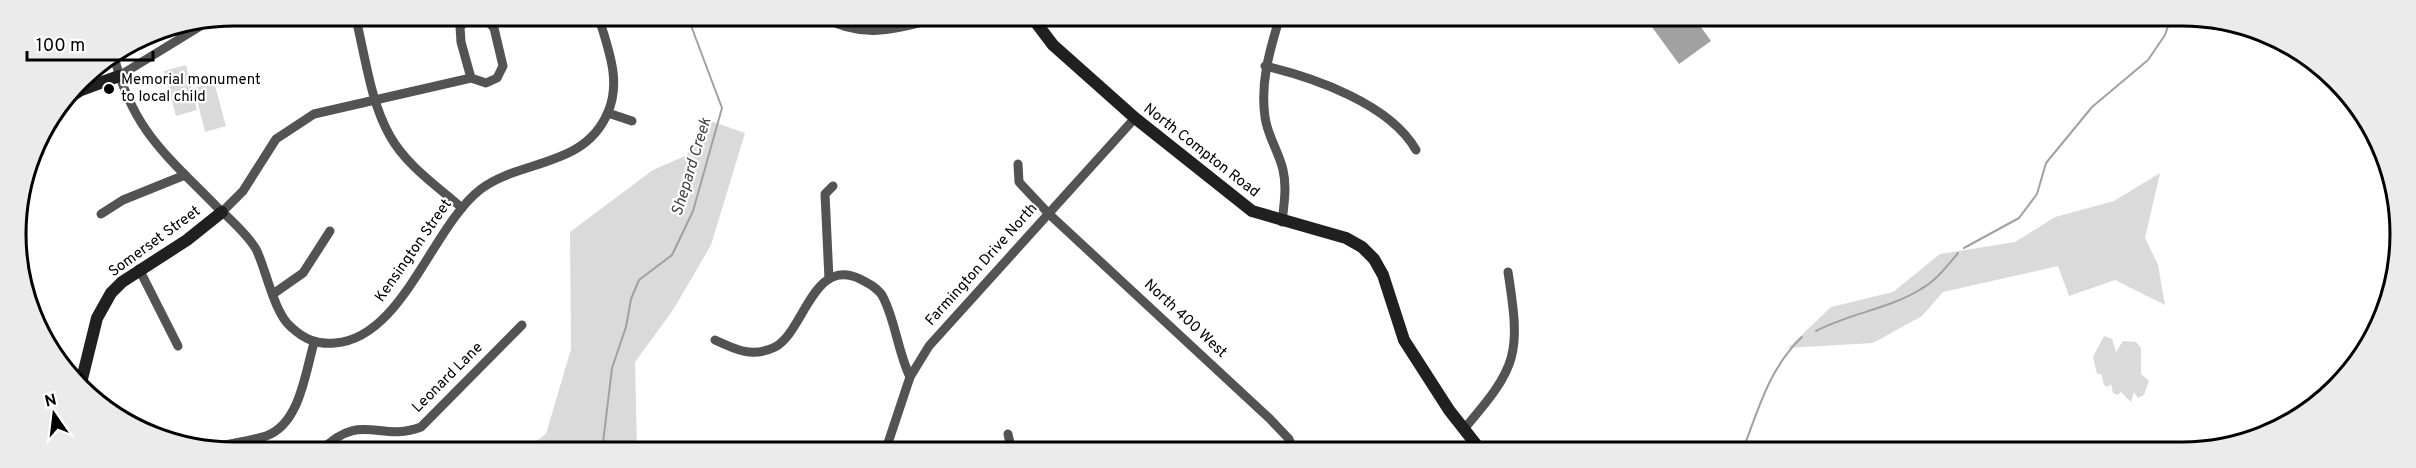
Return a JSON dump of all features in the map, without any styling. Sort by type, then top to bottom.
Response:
[{"type":"street","points":[[359,26],[376,99],[390,136],[417,169],[462,208]]},
{"type":"street","name":"Somerset Street","points":[[461,26],[460,42],[471,78]]},
{"type":"street","name":"Somerset Street","points":[[83,376],[102,308],[122,282],[187,240],[222,212],[243,191],[276,139],[314,114],[471,78],[486,83],[496,78],[503,66],[492,26]]},
{"type":"street","name":"Kensington Street","points":[[314,343],[338,343],[380,323],[462,208],[481,189],[508,175],[554,161],[587,141],[608,113],[614,88],[612,60],[601,26]]},
{"type":"street","points":[[846,26],[885,32],[908,26]]},
{"type":"street","name":"North Compton Road","points":[[1039,26],[1053,45],[1135,118],[1252,211],[1282,222],[1346,238],[1362,247],[1374,259],[1383,274],[1404,340],[1474,442]]},
{"type":"street","points":[[1277,26],[1265,66],[1263,89],[1265,120],[1283,170],[1286,187],[1282,222]]},
{"type":"street","points":[[86,88],[119,76],[196,30]]},
{"type":"street","points":[[116,63],[131,108],[146,133],[255,248],[273,294],[289,326],[314,343],[296,404],[286,421],[268,435],[237,442]]},
{"type":"street","points":[[1265,66],[1307,76],[1346,93],[1405,131],[1416,150]]},
{"type":"street","points":[[608,113],[632,121]]},
{"type":"street","name":"Farmington Drive North","points":[[888,442],[910,377],[929,346],[1135,118]]},
{"type":"street","name":"North 400 West","points":[[1018,164],[1019,182],[1049,213],[1270,418],[1290,442]]},
{"type":"street","points":[[101,214],[123,200],[185,175]]},
{"type":"street","points":[[829,279],[825,194],[832,186]]},
{"type":"street","points":[[273,294],[303,273],[330,231]]},
{"type":"street","points":[[139,269],[178,346]]},
{"type":"street","points":[[1464,429],[1497,390],[1509,366],[1516,341],[1515,316],[1508,272]]},
{"type":"street","points":[[715,340],[736,350],[756,354],[778,346],[790,332],[813,293],[829,279],[851,275],[870,284],[883,297],[899,354],[910,377]]},
{"type":"street","name":"Leonard Lane","points":[[330,442],[346,431],[360,428],[408,432],[421,427],[522,325]]},
{"type":"street","points":[[1008,434],[1010,442]]},
{"type":"shaded area","points":[[1651,26],[1700,26],[1711,41],[1679,64]]},
{"type":"shaded area","points":[[186,65],[197,110],[176,116],[164,71]]},
{"type":"shaded area","points":[[214,82],[226,126],[205,132],[194,88]]},
{"type":"shaded area","points":[[705,119],[745,133],[711,245],[673,310],[635,362],[637,442],[535,442],[546,434],[571,349],[570,232],[653,170],[687,155]]},
{"type":"shaded area","points":[[2160,173],[2145,238],[2158,265],[2165,305],[2115,280],[2069,296],[2058,266],[1943,292],[1922,316],[1873,343],[1788,348],[1831,307],[1893,292],[1940,254],[2015,242],[2055,217],[2114,201]]},
{"type":"shaded area","points":[[2104,336],[2112,339],[2116,352],[2123,341],[2136,342],[2141,348],[2141,374],[2149,381],[2144,395],[2138,398],[2134,392],[2131,402],[2121,392],[2118,395],[2113,393],[2111,384],[2108,387],[2104,385],[2101,374],[2097,374],[2093,357]]},
{"type":"waterway","name":"Shepard Creek","points":[[603,442],[612,368],[626,327],[631,299],[639,280],[672,255],[693,211],[722,108],[691,26]]},
{"type":"waterway","points":[[1964,248],[2019,218],[2037,194],[2046,163],[2092,107],[2148,60],[2165,35],[2168,26]]},
{"type":"waterway","points":[[1816,331],[1909,296],[1932,282],[1958,253]]},
{"type":"waterway","points":[[1746,442],[1773,376],[1781,362],[1802,337]]},
{"type":"place","name":"Memorial monument to local child","points":[[109,89]]}]
